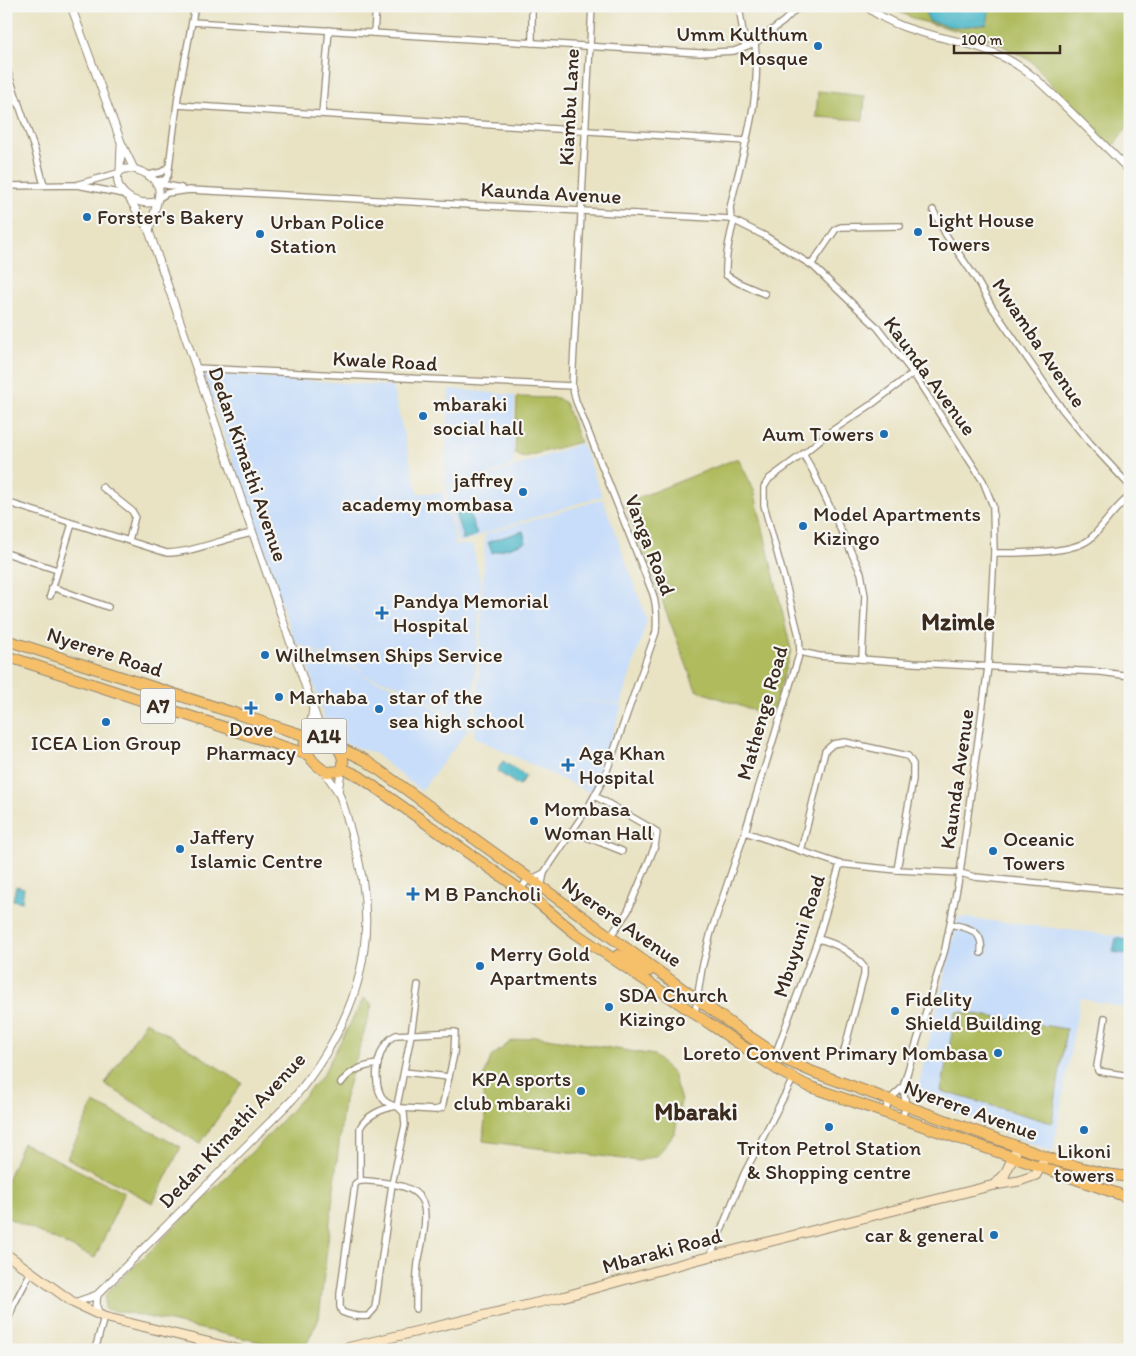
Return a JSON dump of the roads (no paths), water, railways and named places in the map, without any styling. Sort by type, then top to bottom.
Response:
[{"type":"highway","name":"Nyerere Road","points":[[6,640],[307,735]]},
{"type":"highway","name":"Nyerere Road","points":[[6,656],[309,755]]},
{"type":"highway","points":[[150,703],[155,688]]},
{"type":"highway","points":[[168,709],[174,694]]},
{"type":"highway","name":"A14","points":[[322,734],[334,745],[343,760],[342,769],[327,772],[323,770],[309,755],[304,746],[307,735],[322,734]]},
{"type":"highway","name":"Nyerere Avenue","points":[[334,745],[365,760],[541,888],[776,1054],[812,1072],[906,1106],[1016,1152]]},
{"type":"highway","name":"Nyerere Avenue","points":[[342,769],[359,776],[535,900],[575,932],[771,1066],[793,1079],[808,1086],[902,1118],[1043,1161],[1130,1198]]},
{"type":"highway","points":[[420,820],[428,806]]},
{"type":"highway","points":[[494,872],[503,860]]},
{"type":"highway","points":[[575,932],[682,988]]},
{"type":"highway","points":[[808,1086],[812,1072]]},
{"type":"highway","name":"Nyerere Avenue","points":[[1043,1161],[1130,1177]]},
{"type":"main road","points":[[994,1185],[1004,1174],[1016,1152]]},
{"type":"main road","name":"Mbaraki Road","points":[[338,1350],[562,1297],[710,1257],[994,1185],[1019,1181],[1036,1174],[1043,1161]]},
{"type":"main road","points":[[6,1254],[74,1303],[101,1316],[240,1350]]},
{"type":"main road","points":[[6,1262],[27,1269]]},
{"type":"street","points":[[70,6],[121,142],[134,169]]},
{"type":"street","points":[[156,182],[166,179],[170,164],[178,96],[195,6]]},
{"type":"street","points":[[374,33],[376,6]]},
{"type":"street","points":[[532,6],[532,43]]},
{"type":"street","name":"Kiambu Lane","points":[[580,210],[592,6]]},
{"type":"street","points":[[739,6],[745,46]]},
{"type":"street","points":[[192,22],[713,53],[734,51],[755,44],[784,21],[799,6]]},
{"type":"street","points":[[866,6],[881,17],[912,30],[976,45],[1007,59],[1037,79],[1130,171]]},
{"type":"street","points":[[322,114],[329,30]]},
{"type":"street","points":[[755,44],[757,60],[754,109],[730,208],[733,220],[729,239],[726,275],[765,294]]},
{"type":"street","points":[[6,67],[35,151],[44,185]]},
{"type":"street","points":[[6,102],[18,102]]},
{"type":"street","points":[[178,105],[746,141]]},
{"type":"street","points":[[121,142],[118,181],[127,196]]},
{"type":"street","points":[[149,175],[162,172],[170,164]]},
{"type":"street","points":[[78,185],[126,168],[149,175],[156,182],[159,191],[149,231]]},
{"type":"street","points":[[156,182],[190,190]]},
{"type":"street","points":[[6,186],[78,185],[127,196],[145,203],[157,200],[167,193],[190,190]]},
{"type":"street","name":"Kaunda Avenue","points":[[190,190],[580,210],[733,220],[765,236],[811,265],[878,328],[913,372],[987,488],[993,506],[994,553],[988,667],[960,873],[945,949],[903,1088],[906,1106]]},
{"type":"street","name":"Dedan Kimathi Avenue","points":[[127,196],[149,231],[322,734]]},
{"type":"street","name":"Vanga Road","points":[[535,900],[541,888],[544,872],[595,796],[608,768],[656,632],[657,619],[653,594],[576,401],[572,386],[580,210]]},
{"type":"street","name":"Mwamba Avenue","points":[[933,210],[954,248],[975,277],[992,307],[1062,409],[1094,448],[1130,486]]},
{"type":"street","points":[[811,265],[836,229],[842,226],[900,226]]},
{"type":"street","name":"Kwale Road","points":[[196,368],[572,386]]},
{"type":"street","name":"Mathenge Road","points":[[694,1013],[711,932],[745,832],[800,652],[795,618],[764,505],[764,486],[769,479],[804,454],[827,434],[872,404],[913,372]]},
{"type":"street","points":[[804,454],[861,573],[865,596],[862,659]]},
{"type":"street","points":[[102,487],[132,511],[135,516],[129,540]]},
{"type":"street","points":[[994,553],[1049,551],[1072,548],[1082,544],[1130,496]]},
{"type":"street","points":[[6,502],[167,553],[253,533]]},
{"type":"street","points":[[50,596],[72,524]]},
{"type":"street","points":[[6,553],[57,570]]},
{"type":"street","points":[[52,586],[108,607]]},
{"type":"street","points":[[800,652],[914,664],[1101,672],[1130,676]]},
{"type":"street","points":[[307,735],[313,709]]},
{"type":"street","points":[[801,851],[825,751],[833,744],[845,742],[908,756],[913,764],[897,870]]},
{"type":"street","points":[[338,793],[342,769]]},
{"type":"street","points":[[323,770],[338,793]]},
{"type":"street","name":"Dedan Kimathi Avenue","points":[[74,1303],[97,1295],[293,1099],[320,1064],[336,1039],[355,990],[363,957],[367,925],[366,893],[362,870],[338,793]]},
{"type":"street","points":[[595,796],[657,833],[655,846],[628,912],[610,936]]},
{"type":"street","points":[[572,831],[622,851]]},
{"type":"street","points":[[745,832],[840,864]]},
{"type":"street","name":"Mbuyuni Road","points":[[771,1066],[818,938],[840,864],[897,870],[960,873],[975,877],[1130,892]]},
{"type":"street","points":[[520,890],[529,878],[534,878],[544,872]]},
{"type":"street","points":[[950,924],[963,927],[978,934],[982,942],[981,953]]},
{"type":"street","points":[[818,938],[848,952],[858,959],[864,967],[864,975],[844,1051]]},
{"type":"street","points":[[397,1107],[411,1035],[418,985]]},
{"type":"street","points":[[1105,1018],[1097,1066],[1098,1071],[1130,1076]]},
{"type":"street","points":[[360,1181],[360,1128],[362,1123],[376,1112],[397,1107],[435,1110],[442,1108],[454,1054],[455,1032],[396,1035],[392,1037],[379,1059],[376,1077],[378,1087],[384,1100],[397,1107],[405,1116],[405,1125],[392,1184],[375,1308],[368,1316],[345,1313],[342,1312],[340,1307],[351,1203],[355,1184],[360,1181],[392,1184],[406,1188],[419,1196],[423,1201],[422,1242],[417,1280],[416,1309]]},
{"type":"street","points":[[341,1083],[351,1073],[365,1066],[378,1064]]},
{"type":"street","points":[[404,1072],[449,1077]]},
{"type":"street","points":[[710,1257],[744,1174],[793,1079]]},
{"type":"street","points":[[884,1112],[889,1100],[903,1088]]},
{"type":"street","points":[[902,1118],[906,1106]]},
{"type":"street","points":[[6,1326],[27,1269]]},
{"type":"street","points":[[95,1350],[101,1316],[96,1306],[97,1295]]},
{"type":"water","points":[[929,6],[990,6],[987,24],[960,27],[929,21],[925,12]]},
{"type":"water","points":[[1126,6],[1130,6],[1130,65]]},
{"type":"water","points":[[468,509],[477,535],[462,540],[463,537],[455,513]]},
{"type":"water","points":[[523,531],[526,542],[492,553],[488,542]]},
{"type":"water","points":[[503,761],[526,776],[519,786],[497,771]]},
{"type":"water","points":[[16,886],[24,888],[22,902],[13,900]]},
{"type":"water","points":[[1116,938],[1130,941],[1130,955],[1113,952]]},
{"type":"place","name":"Umm Kulthum Mosque","points":[[818,46]]},
{"type":"place","name":"Forster's Bakery","points":[[87,217]]},
{"type":"place","name":"Light House Towers","points":[[918,232]]},
{"type":"place","name":"Urban Police Station","points":[[260,234]]},
{"type":"place","name":"mbaraki social hall","points":[[423,416]]},
{"type":"place","name":"Aum Towers","points":[[884,434]]},
{"type":"place","name":"jaffrey academy mombasa","points":[[523,492]]},
{"type":"place","name":"Model Apartments Kizingo","points":[[803,526]]},
{"type":"place","name":"Pandya Memorial Hospital","points":[[382,613]]},
{"type":"place","name":"Wilhelmsen Ships Service","points":[[265,655]]},
{"type":"place","name":"Marhaba","points":[[279,697]]},
{"type":"place","name":"Dove Pharmacy","points":[[251,708]]},
{"type":"place","name":"star of the sea high school","points":[[379,709]]},
{"type":"place","name":"ICEA Lion Group","points":[[106,722]]},
{"type":"place","name":"Aga Khan Hospital","points":[[568,765]]},
{"type":"place","name":"Mombasa Woman Hall","points":[[534,821]]},
{"type":"place","name":"Jaffery Islamic Centre","points":[[180,849]]},
{"type":"place","name":"Oceanic Towers","points":[[993,851]]},
{"type":"place","name":"M B Pancholi","points":[[413,894]]},
{"type":"place","name":"Merry Gold Apartments","points":[[480,966]]},
{"type":"place","name":"SDA Church Kizingo","points":[[609,1007]]},
{"type":"place","name":"Fidelity Shield Building","points":[[895,1011]]},
{"type":"place","name":"Loreto Convent Primary Mombasa","points":[[998,1053]]},
{"type":"place","name":"KPA sports club mbaraki","points":[[581,1091]]},
{"type":"place","name":"Triton Petrol Station & Shopping centre","points":[[829,1127]]},
{"type":"place","name":"Likoni towers","points":[[1084,1130]]},
{"type":"place","name":"car & general","points":[[994,1235]]},
{"type":"district","name":"Mzimle","points":[[958,622]]},
{"type":"district","name":"Mbaraki","points":[[696,1112]]}]
